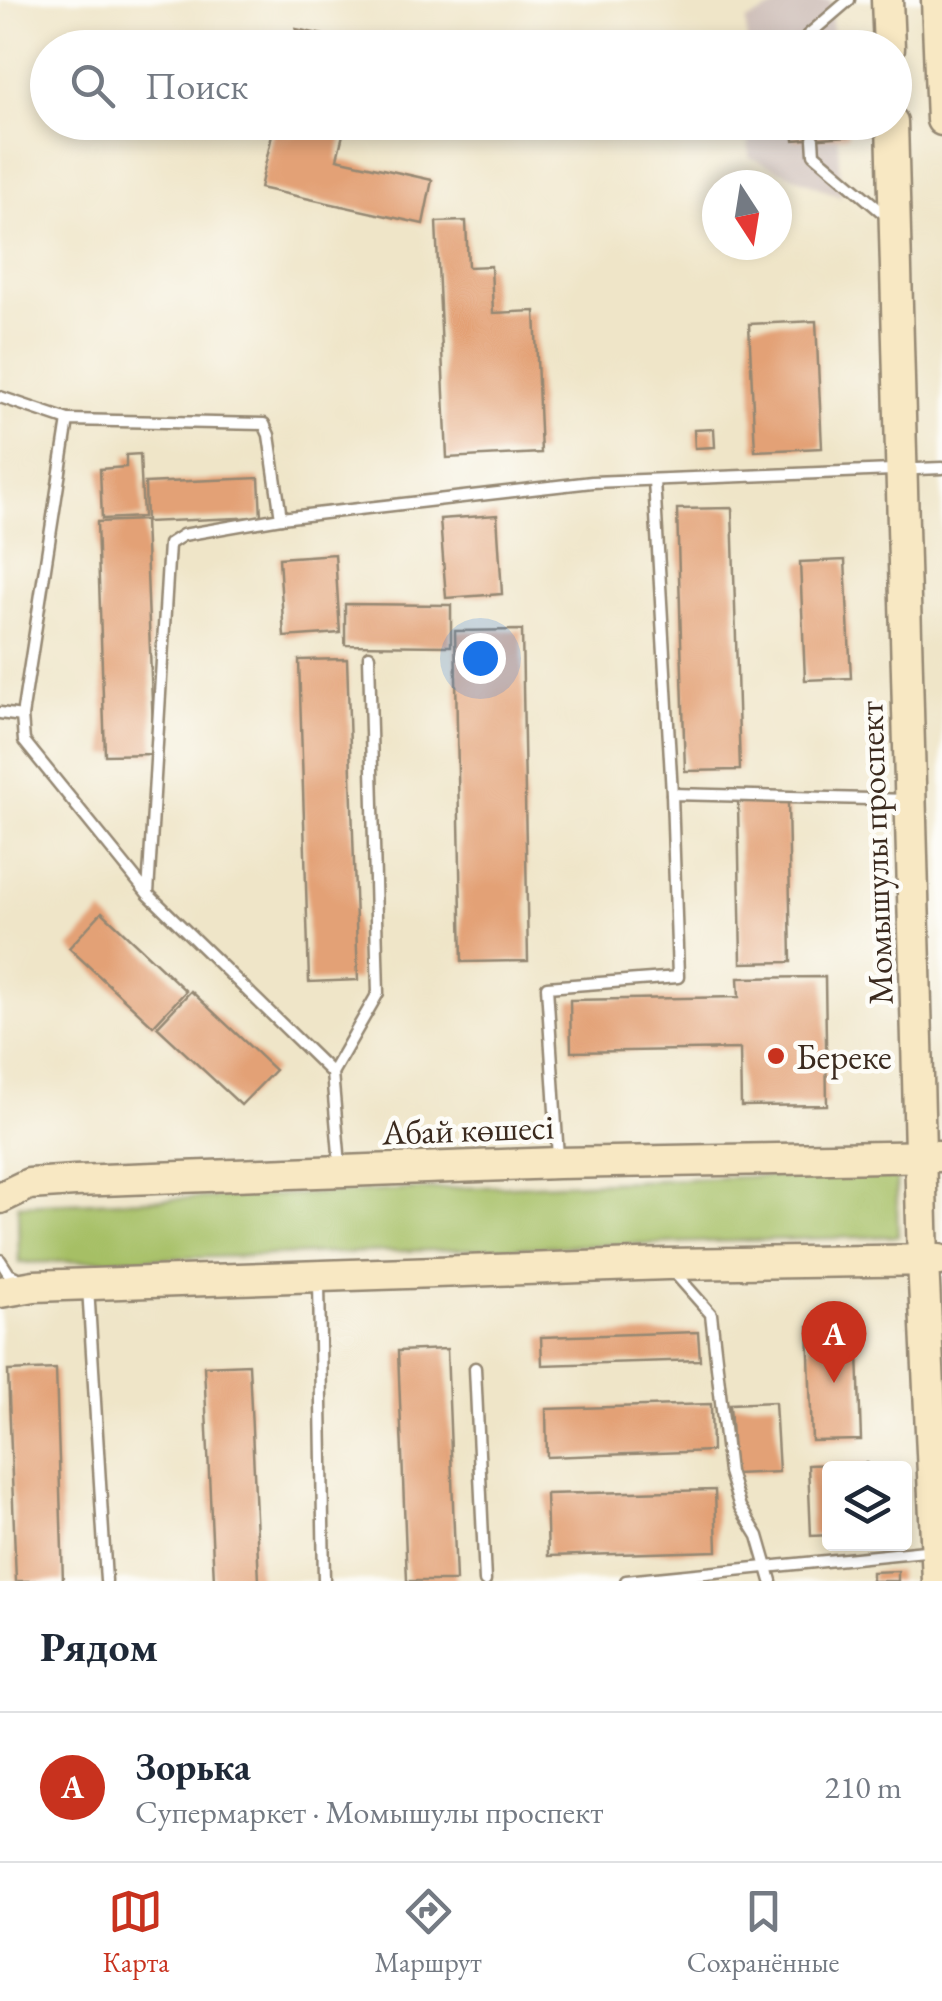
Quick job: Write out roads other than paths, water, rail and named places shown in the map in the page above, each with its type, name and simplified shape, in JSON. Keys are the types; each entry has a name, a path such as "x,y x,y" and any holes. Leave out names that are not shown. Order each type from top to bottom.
{"street":[{"path":"887,0 888,30"},
{"path":"937,0 942,120"},
{"name":"Момышулы проспект","path":"893,140 910,800 932,1156 938,1581"},
{"name":"Абай көшесі","path":"0,1198 29,1184 558,1163 932,1156"},
{"path":"0,1292 34,1286 667,1264 932,1261"}],"lane":[{"path":"814,30 849,0"},
{"path":"813,140 814,154 896,224"},
{"path":"0,396 68,420 264,424 282,518"},
{"path":"68,420 22,716 24,741 148,894 332,1073"},
{"path":"148,894 168,544 183,535 282,518 592,482 942,468"},
{"path":"558,1163 547,987 678,978 654,480"},
{"path":"341,1171 332,1073 378,993 368,656"},
{"path":"0,713 22,716"},
{"path":"672,794 910,800"},
{"path":"0,1260 9,1274 34,1286"},
{"path":"667,1264 711,1314 729,1472 740,1507 758,1536 771,1581"},
{"path":"319,1276 324,1581"},
{"path":"88,1286 106,1581"},
{"path":"475,1368 485,1581"},
{"path":"626,1581 936,1550"}],"place":[{"name":"Береке","path":"776,1056"},
{"name":"Зорька","path":"834,1383"}]}
